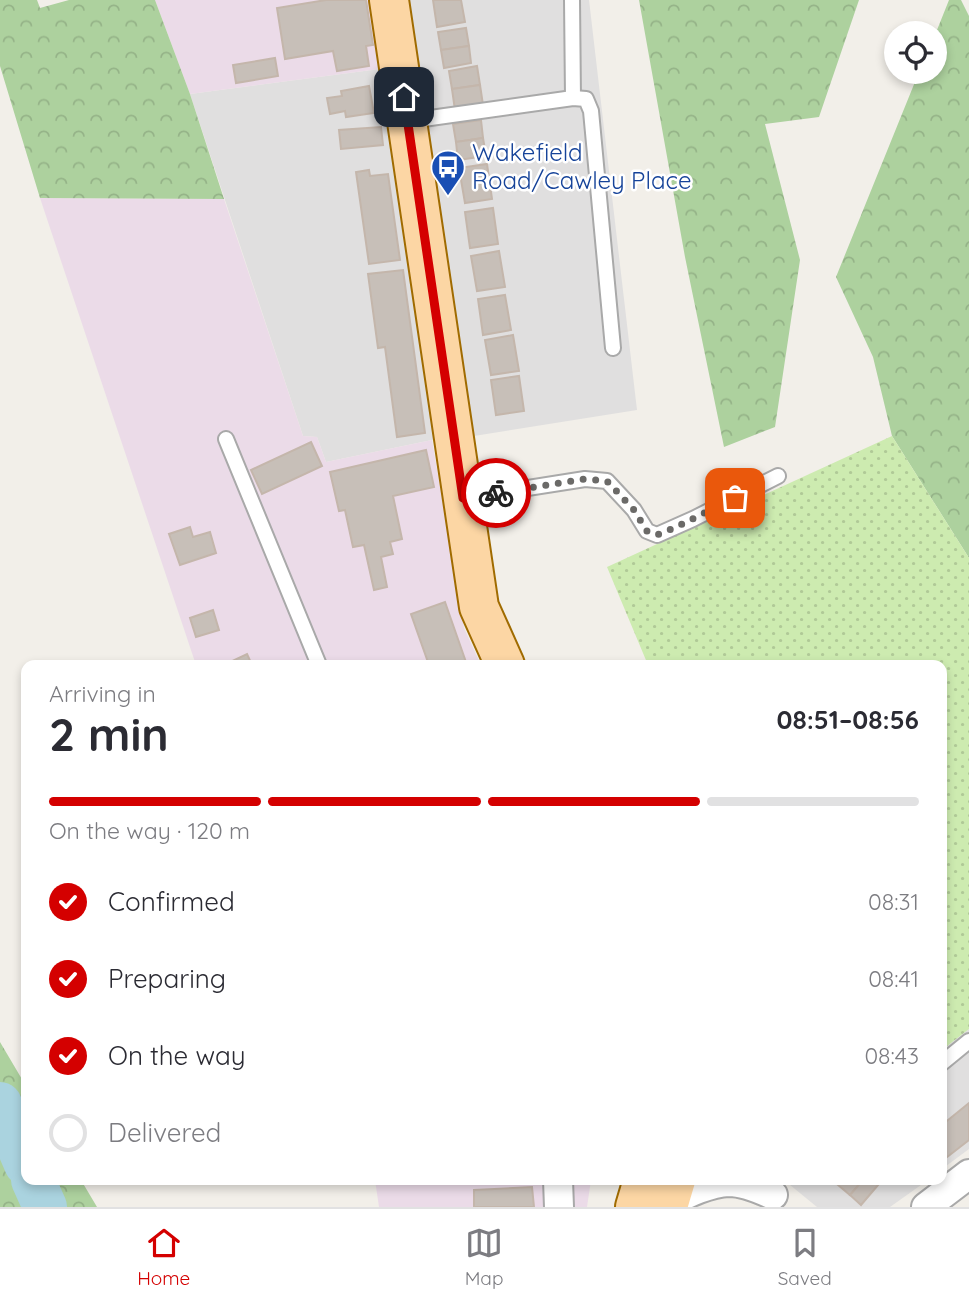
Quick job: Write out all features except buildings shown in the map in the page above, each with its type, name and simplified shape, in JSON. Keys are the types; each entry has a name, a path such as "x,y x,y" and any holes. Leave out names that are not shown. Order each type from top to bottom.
{"main road":[{"path":"389,0 480,607 503,660"}],"street":[{"path":"926,1207 954,1180"},
{"path":"558,1185 559,1207"},
{"path":"659,1195 715,1185"},
{"path":"747,1185 772,1194"}],"lane":[{"path":"572,0 573,98"},
{"path":"407,121 573,98 586,99 591,111 613,348"},
{"path":"226,439 317,660"},
{"path":"463,498 585,479 607,481 634,510 647,531 657,535 778,476"},
{"path":"947,1059 969,1041"}],"shaded area":[{"path":"155,0 375,0 387,68 190,94"},
{"path":"375,0 589,0 637,410 474,436 432,440 326,462 317,437 303,436 190,94 387,68"},
{"path":"40,198 224,199 303,436 317,437 326,462 432,440 464,628 479,660 194,660"},
{"path":"969,1029 969,1149 947,1165 947,1046"},
{"path":"376,1185 590,1185 587,1207 379,1207"},
{"path":"790,1185 921,1185 890,1207 817,1207"}],"green space":[{"path":"0,0 37,0 40,8 69,0 155,0 190,94 224,199 40,198 0,66"},
{"path":"639,0 859,0 819,117 765,124 800,260 775,427 724,447 685,257"},
{"path":"949,0 961,0 969,16 969,558 892,436 873,357 836,277 914,84 947,84 947,21 941,21"},
{"path":"892,436 969,558 969,1029 947,1046 947,660 646,660 607,567"},
{"path":"0,1042 21,1078 21,1185 84,1185 97,1207 0,1207"}],"waterway":[{"path":"0,1104 21,1152"},
{"path":"35,1185 45,1207"}],"way so far":[{"path":"496,493 585,479 607,481 634,510 647,531 657,535 735,498"}],"place":[{"name":"Wakefield Road/Cawley Place","path":"448,197"}],"route":[{"path":"404,97 463,498 496,493"}]}
